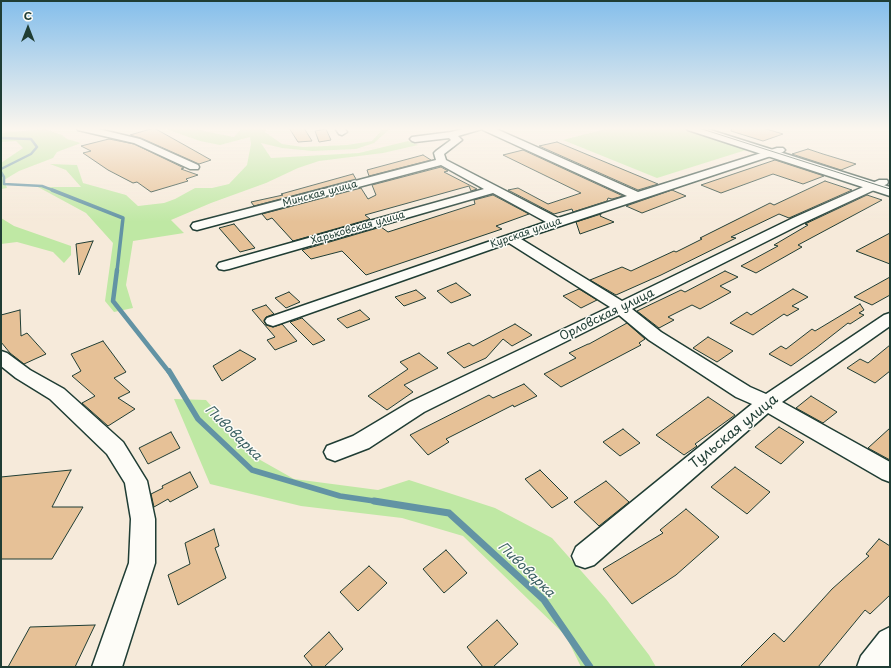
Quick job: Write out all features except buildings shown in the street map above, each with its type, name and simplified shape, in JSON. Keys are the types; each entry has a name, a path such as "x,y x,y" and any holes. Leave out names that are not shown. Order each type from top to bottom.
{"main road":[{"path":"800,159 884,186"}],"street":[{"path":"177,159 194,167"},
{"path":"555,159 637,196"},
{"name":"Курская улица","path":"273,321 555,222 749,159"},
{"path":"442,162 492,190 555,222"},
{"name":"Минская улица","path":"197,226 442,162"},
{"name":"Орловская улица","path":"335,452 361,442 417,406 797,221 884,186"},
{"name":"Харьковская улица","path":"224,266 492,190"},
{"path":"510,238 610,299 655,336 743,392 767,403 890,474"},
{"name":"Тульская улица","path":"585,556 767,403 890,318"},
{"path":"1,357 23,374 57,394 115,448 136,481 143,519 142,563 107,667"},
{"path":"872,667 890,642"}],"green space":[{"path":"7,159 50,159 19,171 4,180 7,188 1,189 1,163"},
{"path":"248,159 334,159 319,161 298,168 266,183 211,203 171,220 184,233 133,241 126,285 133,308 114,312 105,301 113,243 86,213 38,187 81,187 66,170 50,164 77,165 83,183 126,195 138,206 164,203 195,188 212,188 229,184 247,165"},
{"path":"610,159 717,159 657,178"},
{"path":"1,218 14,226 71,246 71,255 64,263 53,252 17,242 1,244"},
{"path":"174,399 206,400 255,457 294,479 378,490 409,480 495,508 552,538 606,599 649,655 656,667 581,667 566,636 463,536 402,518 301,506 210,484"}],"waterway":[{"name":"Пивоварка","path":"1,169 21,159"},
{"name":"Пивоварка","path":"1,172 4,177 4,184 42,186 55,191"},
{"name":"Пивоварка","path":"52,190 123,218 117,271"},
{"name":"Пивоварка","path":"117,270 113,301 169,372"},
{"name":"Пивоварка","path":"169,371 198,419 252,470 340,496 381,502"},
{"name":"Пивоварка","path":"374,501 449,513 544,600 590,667"}],"tram line":[{"path":"797,159 890,189"}]}
